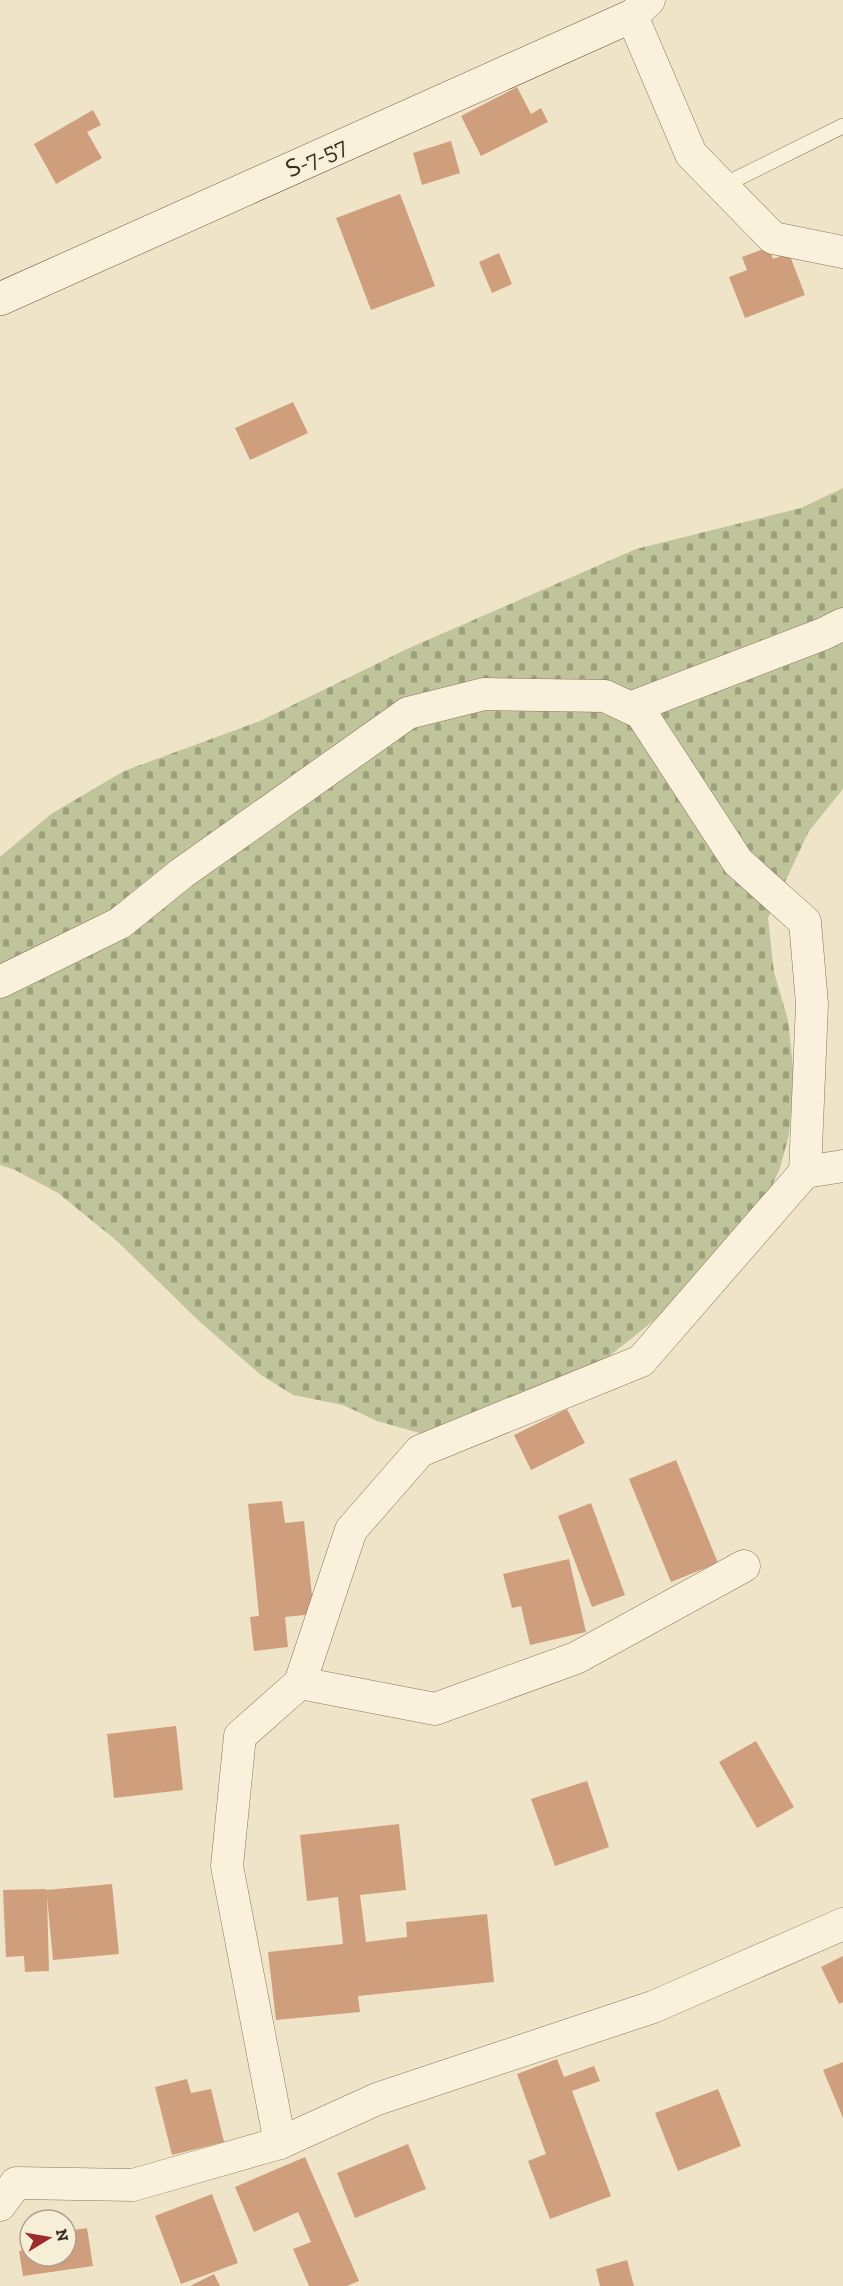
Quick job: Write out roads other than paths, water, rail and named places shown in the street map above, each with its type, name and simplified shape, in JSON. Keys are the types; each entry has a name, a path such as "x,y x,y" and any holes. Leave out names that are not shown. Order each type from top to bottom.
{"street":[{"path":"640,8 691,154 773,238 843,252"},
{"name":"Տ-7-57","path":"0,298 640,8"},
{"path":"630,708 843,624"},
{"path":"0,982 120,923 183,873 408,713 484,694 605,696 641,713 738,862 805,922 812,1004 805,1172 641,1361 420,1451 351,1530 300,1683 240,1736 227,1866 280,2143"},
{"path":"805,1172 843,1166"},
{"path":"300,1683 435,1710 576,1658 744,1566"},
{"path":"5,2186 133,2185 280,2143 377,2099 653,2007 843,1924"}],"lane":[{"path":"722,186 843,126"}]}
